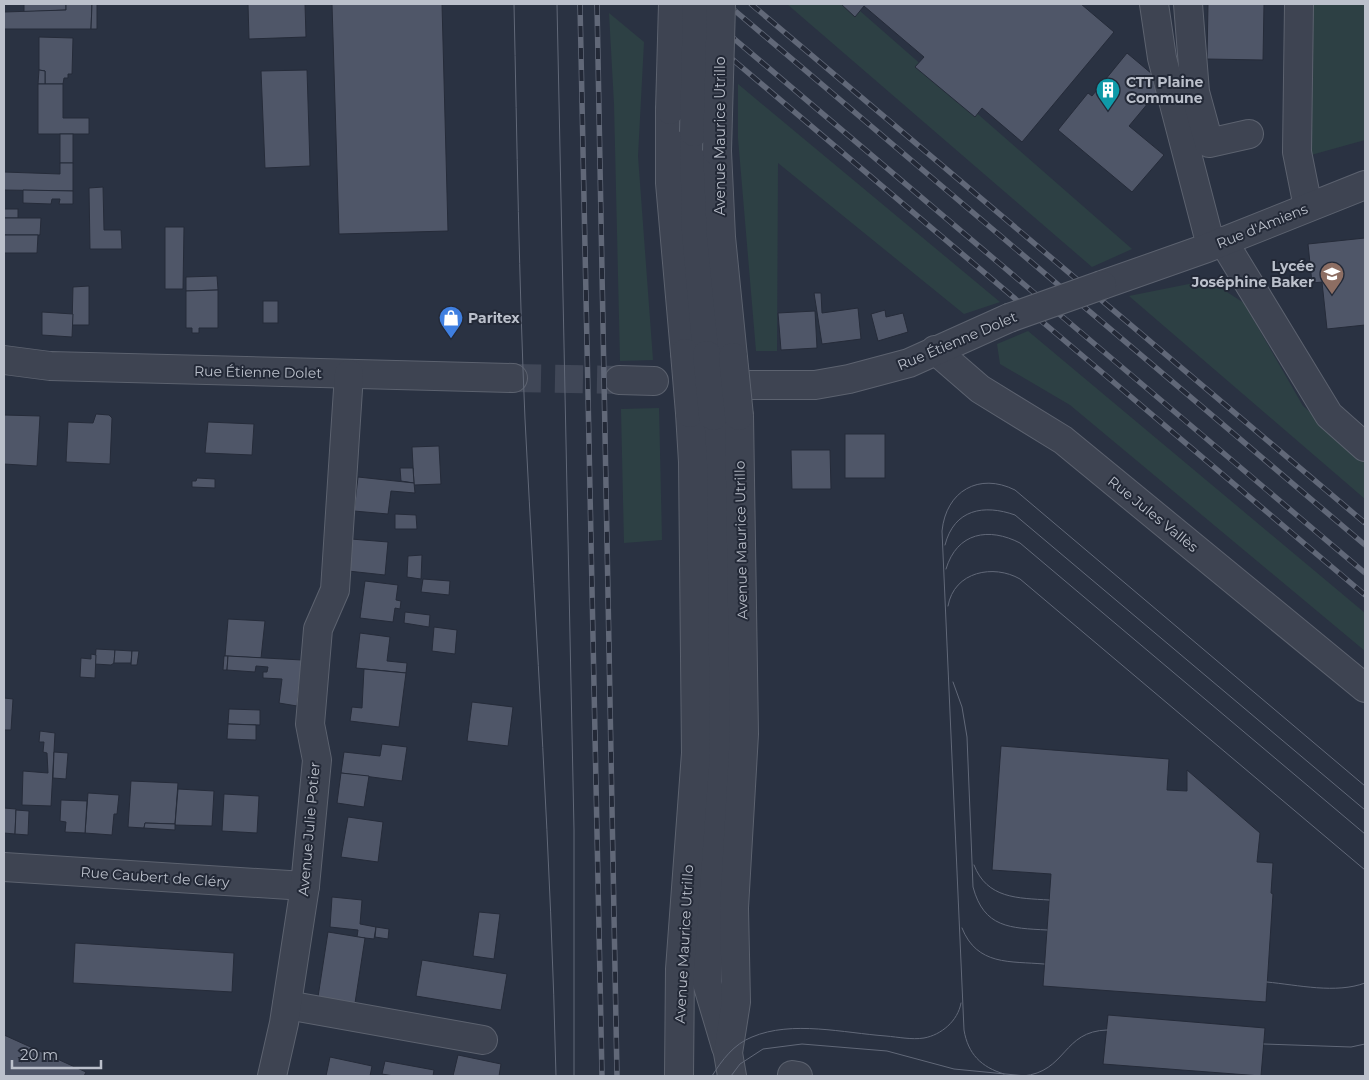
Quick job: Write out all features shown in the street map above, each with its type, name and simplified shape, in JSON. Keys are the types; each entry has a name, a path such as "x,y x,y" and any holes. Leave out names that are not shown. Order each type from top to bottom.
{"street":[{"path":"673,4 670,184 708,355"},
{"path":"679,1064 707,983 720,694 718,472 696,232 694,132 697,4"},
{"name":"Avenue Maurice Utrillo","path":"708,355 720,237 718,151 721,4"},
{"path":"1154,4 1162,58 1198,147"},
{"path":"1188,4 1198,147 1217,243 1329,416 1365,447"},
{"path":"1298,4 1297,152 1308,207"},
{"path":"1198,147 1250,134"},
{"name":"Rue d'Amiens","path":"1102,285 1217,243 1365,185"},
{"name":"Rue Étienne Dolet","path":"749,385 815,385 849,380 909,363 1010,318 1102,285"},
{"name":"Rue Jules Vallès","path":"935,350 980,389 1063,440 1365,688"},
{"name":"Rue Étienne Dolet","path":"4,360 50,366 513,378"},
{"name":"Avenue Julie Potier","path":"272,1076 287,1005 305,886 317,760 310,724 318,629 335,590 348,374"},
{"path":"619,380 654,381"},
{"name":"Avenue Maurice Utrillo","path":"679,1064 680,969 696,753 694,491 714,415"},
{"name":"Avenue Maurice Utrillo","path":"714,415 744,734 734,908 736,1002 730,1065"},
{"name":"Rue Caubert de Cléry","path":"4,867 305,886"},
{"path":"707,983 730,1065"},
{"path":"287,1005 483,1040"}],"green space":[{"path":"787,4 852,4 1132,249 1092,267"},
{"path":"1312,4 1365,4 1365,140 1311,155"},
{"path":"609,13 644,42 638,156 653,360 620,361 614,104"},
{"path":"738,84 1000,302 964,314 778,163 777,351 756,351 738,138"},
{"path":"1204,281 1219,287 1244,303 1303,406 1365,459 1365,499 1129,296"},
{"path":"1028,331 1365,613 1365,651 1070,405 1000,364 997,344"},
{"path":"659,408 662,540 624,543 621,409"}],"building":[{"path":"24,4 66,4 66,10 24,12"},
{"path":"66,4 92,4 91,29 4,29 4,12 66,10"},
{"path":"92,4 97,4 97,29 91,29"},
{"path":"248,4 305,4 306,37 249,39"},
{"path":"332,4 442,4 448,231 339,234"},
{"path":"841,4 1081,4 1114,32 1022,142 982,108 975,117 915,67 924,57 864,6 855,17"},
{"path":"1208,4 1264,4 1263,60 1207,59"},
{"path":"39,37 73,38 72,74 68,74 68,78 64,78 63,84 45,84 45,71 39,70"},
{"name":"CTT Plaine Commune","path":"1127,53 1164,84 1129,126 1164,155 1132,192 1058,130 1088,93 1092,96"},
{"path":"39,70 45,71 45,84 38,84"},
{"path":"307,70 310,166 265,168 261,71"},
{"path":"38,84 63,84 63,118 89,118 89,134 38,134"},
{"path":"60,134 73,134 73,163 60,163"},
{"path":"60,163 73,163 73,191 4,190 4,172 60,174"},
{"path":"103,187 104,230 121,230 122,249 90,249 89,188"},
{"path":"23,190 73,191 73,204 59,204 60,199 52,199 51,204 23,203"},
{"path":"4,209 18,209 18,218 4,218"},
{"path":"4,218 41,218 40,235 4,235"},
{"path":"165,227 184,227 183,289 165,289"},
{"path":"4,235 38,235 37,253 4,253"},
{"path":"1365,238 1365,325 1327,329 1322,282 1312,283 1308,244"},
{"path":"217,276 218,290 186,291 186,277"},
{"path":"89,286 89,325 72,325 73,287"},
{"path":"218,290 218,328 199,328 199,333 192,333 192,328 186,328 186,291"},
{"path":"814,293 821,293 822,313 858,308 861,339 822,344"},
{"path":"263,301 278,301 278,323 263,323"},
{"path":"885,310 886,317 903,313 908,332 878,341 871,314"},
{"path":"815,311 817,348 781,350 778,313"},
{"path":"42,312 73,314 72,337 42,335"},
{"path":"96,414 109,415 112,418 110,464 66,462 68,422 93,423"},
{"path":"4,415 40,416 37,466 4,464"},
{"path":"208,422 254,424 252,455 205,453"},
{"path":"845,434 885,434 885,478 845,478"},
{"path":"439,446 441,484 414,485 412,447"},
{"path":"791,450 830,450 831,489 792,489"},
{"path":"400,468 413,468 414,483 401,481"},
{"path":"358,477 414,483 415,493 391,491 388,514 354,511"},
{"path":"197,478 215,479 215,488 192,487 192,481 196,481"},
{"path":"395,514 416,515 417,529 395,529"},
{"path":"351,539 388,542 385,575 348,571"},
{"path":"422,555 421,579 407,577 408,556"},
{"path":"423,579 450,581 449,595 421,592"},
{"path":"365,581 398,585 396,600 401,601 400,609 395,608 393,622 360,618"},
{"path":"405,612 430,615 429,627 404,623"},
{"path":"228,619 265,621 261,658 225,656"},
{"path":"434,627 457,630 455,654 432,651"},
{"path":"360,633 390,637 387,661 407,663 406,673 356,668"},
{"path":"96,649 115,650 114,663 111,665 95,664"},
{"path":"115,650 132,651 131,663 114,663"},
{"path":"132,651 139,651 137,665 131,665"},
{"path":"91,654 96,655 95,678 80,677 81,658 91,659"},
{"path":"224,656 228,656 227,670 223,670"},
{"path":"228,656 302,660 297,706 279,703 282,679 263,678 263,672 267,672 268,667 256,666 255,672 227,670"},
{"path":"364,669 406,673 399,727 350,721 352,707 362,708"},
{"path":"4,698 13,699 11,730 4,730"},
{"path":"472,702 513,707 508,746 467,741"},
{"path":"229,709 260,710 260,725 228,724"},
{"path":"228,724 256,725 256,740 227,739"},
{"path":"40,731 55,733 51,806 22,805 23,771 48,773 47,753 43,752 44,742 39,742"},
{"path":"382,744 407,747 402,781 341,773 344,752 380,756"},
{"path":"1001,746 1169,759 1167,790 1187,791 1187,770 1260,833 1257,862 1273,863 1271,893 1273,894 1266,1002 1043,986 1051,874 992,870"},
{"path":"54,752 68,753 66,779 53,778"},
{"path":"341,773 369,776 364,807 337,803"},
{"path":"131,781 178,783 175,824 145,823 144,828 128,827"},
{"path":"178,789 214,791 212,826 175,825"},
{"path":"88,793 119,795 117,814 114,814 112,835 85,833"},
{"path":"224,794 259,796 257,833 222,831"},
{"path":"61,800 87,801 85,833 65,832 66,822 60,821"},
{"path":"4,808 16,809 15,834 4,833"},
{"path":"16,810 29,811 28,835 15,834"},
{"path":"348,817 383,822 378,862 341,857"},
{"path":"145,823 175,824 175,830 144,828"},
{"path":"332,897 362,900 360,924 376,927 374,939 357,937 358,930 330,927"},
{"path":"479,912 500,914 494,959 473,956"},
{"path":"376,927 389,929 388,939 375,937"},
{"path":"328,932 365,938 355,1003 318,997"},
{"path":"75,943 234,953 232,992 73,983"},
{"path":"422,960 507,974 501,1010 416,996"},
{"path":"1108,1015 1265,1028 1261,1076 1103,1064"},
{"path":"4,1035 86,1072 84,1076 4,1076"},
{"path":"458,1055 501,1064 499,1076 453,1076"},
{"path":"330,1057 372,1066 370,1076 326,1076"},
{"path":"385,1061 434,1070 433,1076 394,1076 382,1074"}],"tunnel":[{"path":"513,378 619,380"}],"tram line":[{"path":"514,4 518,212 525,419 547,830 556,1076"},
{"path":"557,4 574,830 574,1076"},
{"path":"1004,1074 989,1068 972,1053 964,1030 942,531 950,505 957,496 966,489 989,483 1015,490 1365,786"},
{"path":"945,545 949,533 955,524 972,512 992,510 1015,515 1365,810"},
{"path":"946,569 958,547 966,540 976,536 986,534 997,535 1020,543 1365,834"},
{"path":"948,606 952,594 958,585 976,574 999,572 1010,574 1020,579 1365,870"},
{"path":"953,682 962,707 967,737 973,887 978,901 984,911 1000,923 1021,928 1047,930"},
{"path":"974,865 987,885 995,890 1015,897 1049,900"},
{"path":"962,928 968,940 976,949 986,955 1007,961 1044,964"},
{"path":"1267,982 1329,988 1342,988 1365,983"},
{"path":"712,1076 724,1058 734,1048 752,1037 768,1032 801,1028 915,1039 924,1038 937,1034 948,1026 956,1016 961,1003"},
{"path":"1023,1076 1037,1073 1048,1067 1081,1037 1092,1032 1107,1030"},
{"path":"731,1076 740,1064 763,1049 802,1044 887,1051 954,1069 1026,1076"},
{"path":"1264,1044 1351,1047 1365,1044"}],"railway":[{"path":"580,4 602,1076"},
{"path":"597,4 617,1076"},
{"path":"667,4 1365,595"},
{"path":"693,4 1365,573"},
{"path":"727,4 1365,545"},
{"path":"751,4 1365,523"}],"place":[{"name":"CTT Plaine Commune","path":"1108,111"},
{"name":"Lycée Joséphine Baker","path":"1332,295"},
{"name":"Paritex","path":"451,339"}]}
